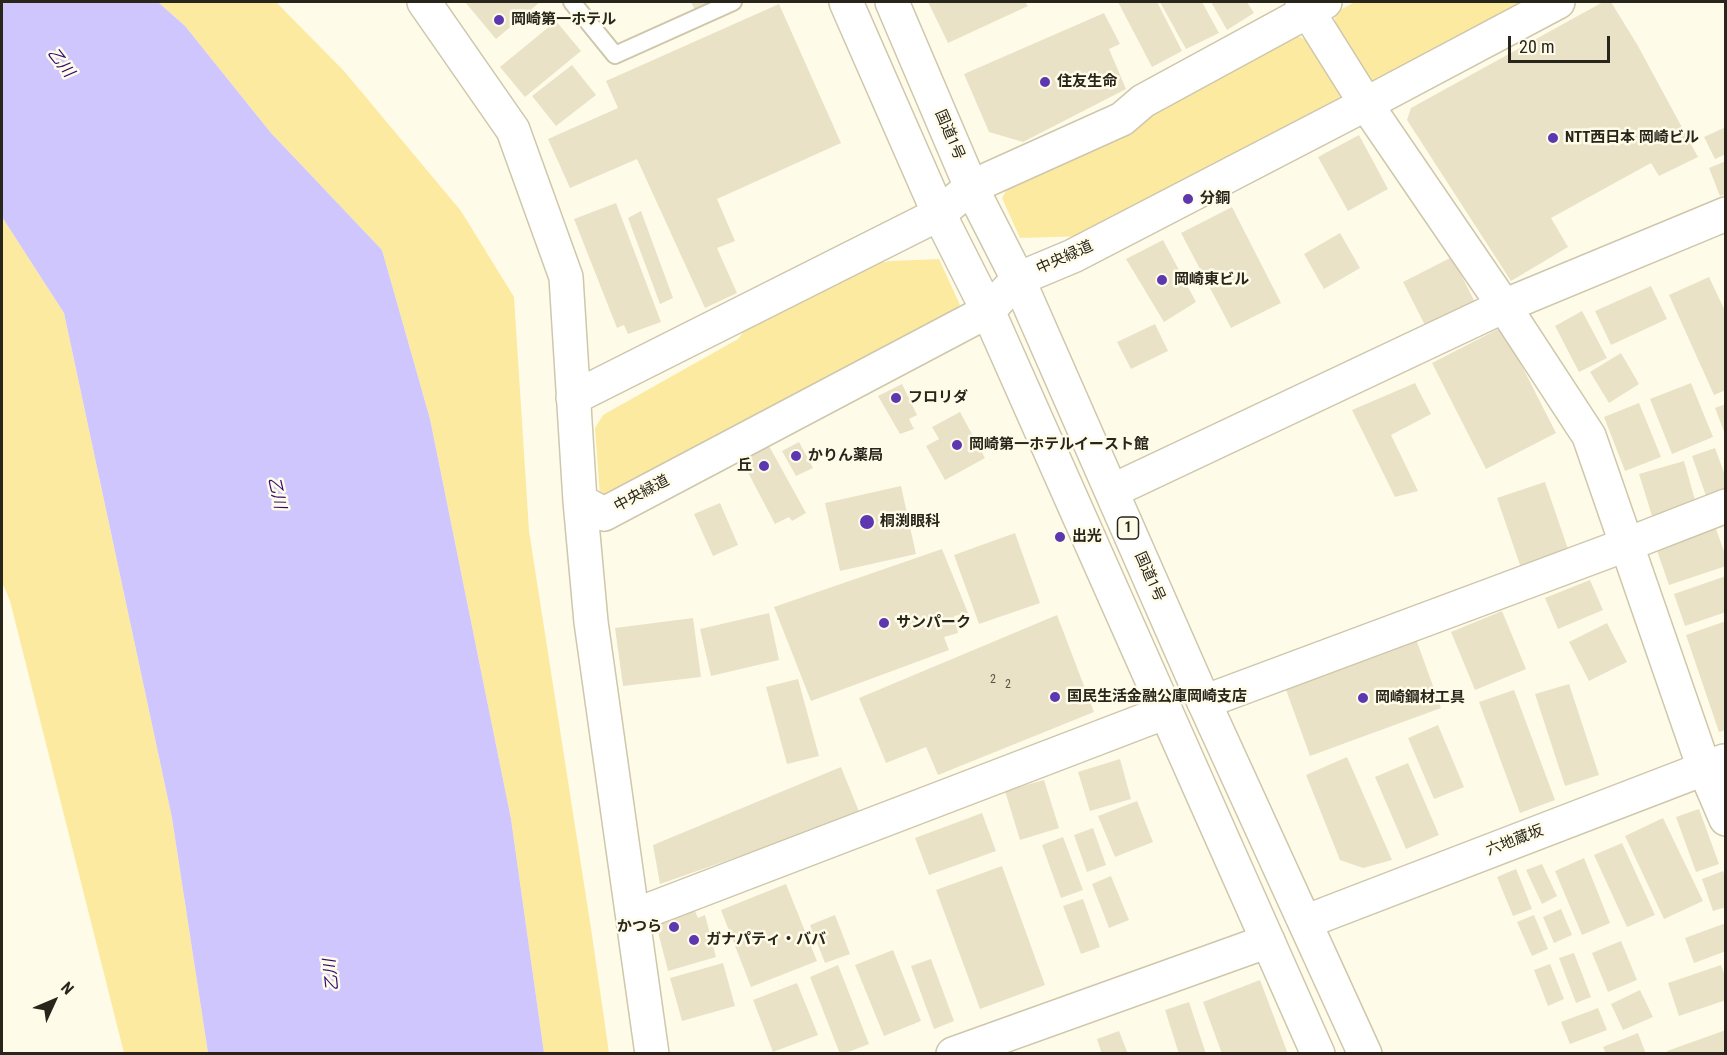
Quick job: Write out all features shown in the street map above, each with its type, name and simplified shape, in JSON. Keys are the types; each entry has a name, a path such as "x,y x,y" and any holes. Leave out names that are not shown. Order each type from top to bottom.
{"main road":[{"path":"424,2 513,130 566,277 580,501 591,622 652,1053"},
{"path":"846,2 939,214 988,311 1318,1053"},
{"name":"国道1号","path":"892,2 971,187 1018,279 1204,702 1365,1053"},
{"name":"中央緑道","path":"580,501 604,514 988,311 1018,279 1073,256 1558,2"},
{"path":"573,398 939,214 971,187 1122,119 1143,101 1312,5 1366,104 1589,435 1628,544 1715,764 1725,819"},
{"path":"1112,491 1504,306 1725,214"},
{"path":"1204,702 1725,506"},
{"path":"633,916 1166,712"},
{"name":"六地蔵坂","path":"1305,922 1715,764"},
{"path":"953,1053 1268,941"}],"lane":[{"path":"572,2 615,55 733,2"}],"shaded area":[{"path":"158,2 276,2 344,71 461,211 514,297 529,531 609,1053 544,1053 511,819 430,419 382,250 271,133 185,26"},
{"path":"1355,2 1531,2 1448,40 1445,48 1375,83 1364,72 1336,30 1334,13"},
{"path":"1295,34 1307,41 1338,90 1341,99 1089,236 1020,238 1002,198 1008,187"},
{"path":"2,217 64,313 172,818 208,1053 124,1053 10,601 2,582"},
{"path":"939,259 960,305 944,320 688,456 683,453 600,497 595,428 603,415 738,339 747,327 855,268 890,261"}],"water":[{"name":"乙川","path":"2,2 158,2 185,26 271,133 382,250 430,419 511,819 544,1053 208,1053 172,818 64,313 2,217"}],"building":[{"name":"岡崎第一ホテル","path":"465,2 540,2 496,39"},
{"path":"691,2 731,2 698,16"},
{"path":"928,2 1025,2 1028,6 948,43"},
{"path":"1118,2 1157,2 1182,51 1152,67"},
{"path":"1160,2 1202,2 1219,33 1186,49"},
{"path":"1211,2 1247,2 1254,13 1227,30"},
{"name":"NTT西日本 岡崎ビル","path":"1603,2 1611,2 1638,46 1698,157 1659,176 1651,163 1551,218 1568,247 1511,281 1407,120 1411,108"},
{"path":"779,4 841,143 717,199 735,241 717,248 737,293 705,308 637,159 570,188 548,139 618,108 606,81"},
{"name":"住友生命","path":"1104,13 1120,44 1109,49 1126,89 1023,142 989,132 964,74"},
{"path":"556,21 581,51 525,97 500,67"},
{"path":"572,65 596,95 556,126 532,96"},
{"path":"1726,127 1726,154 1715,159 1704,137"},
{"path":"1359,135 1388,189 1348,211 1318,157"},
{"path":"1726,161 1726,194 1720,196 1709,168"},
{"path":"616,203 661,322 628,334 624,325 617,328 574,219"},
{"path":"1232,207 1281,303 1231,328 1181,233"},
{"path":"641,211 673,298 660,304 628,218"},
{"path":"1340,233 1360,268 1324,289 1304,254"},
{"name":"岡崎東ビル","path":"1163,240 1196,302 1164,322 1126,259"},
{"path":"1452,257 1479,310 1430,335 1403,282"},
{"path":"1709,277 1726,313 1726,390 1714,395 1669,295"},
{"path":"1651,286 1667,319 1611,345 1595,311"},
{"path":"1582,311 1607,358 1579,372 1555,326"},
{"path":"1155,324 1168,351 1131,369 1117,342"},
{"path":"1502,327 1556,433 1486,469 1432,363"},
{"path":"1621,353 1639,384 1609,403 1590,372"},
{"path":"1415,383 1431,414 1391,435 1418,491 1395,497 1352,410"},
{"path":"1691,383 1713,437 1672,454 1650,399"},
{"path":"902,384 917,415 909,419 914,429 900,434 878,396"},
{"path":"1639,403 1661,457 1625,471 1604,417"},
{"path":"1726,404 1726,434 1725,434 1715,408"},
{"path":"960,412 985,458 945,480 926,446 939,439 932,427"},
{"path":"799,442 813,468 796,476 782,451"},
{"path":"769,446 806,513 792,521 789,517 775,524 742,461"},
{"path":"1715,448 1726,478 1726,490 1706,496 1692,456"},
{"path":"1684,461 1697,507 1653,519 1639,474"},
{"path":"1545,482 1569,552 1521,568 1497,498"},
{"path":"901,486 916,554 840,571 825,503"},
{"path":"720,503 738,545 713,556 694,514"},
{"path":"1715,526 1726,557 1726,566 1669,585 1655,545"},
{"path":"1015,533 1040,603 979,624 954,555"},
{"path":"942,549 968,613 954,616 958,633 944,637 949,650 811,701 774,607"},
{"path":"1726,576 1726,612 1685,626 1674,594"},
{"path":"1590,580 1603,610 1558,629 1545,598"},
{"path":"1502,611 1526,669 1475,690 1451,632"},
{"path":"769,613 779,660 711,676 700,629"},
{"path":"1057,615 1094,712 938,775 926,747 886,763 859,698"},
{"path":"693,618 701,677 623,686 615,628"},
{"path":"1726,621 1726,730 1719,732 1686,635"},
{"path":"1607,623 1627,662 1589,681 1569,642"},
{"name":"岡崎鋼材工具","path":"1416,639 1441,708 1310,756 1285,687"},
{"path":"798,679 819,756 787,764 766,687"},
{"path":"1569,684 1599,775 1565,786 1535,694"},
{"path":"1514,690 1555,800 1520,813 1479,702"},
{"path":"1438,725 1464,787 1434,799 1408,738"},
{"path":"1347,757 1392,860 1363,868 1340,860 1306,775"},
{"path":"1120,759 1131,799 1090,811 1078,772"},
{"path":"1408,763 1439,835 1406,849 1375,777"},
{"path":"841,767 860,814 660,884 653,845"},
{"path":"1044,780 1059,828 1020,840 1005,791"},
{"path":"1137,801 1153,842 1115,857 1098,816"},
{"path":"1699,809 1719,864 1696,872 1676,817"},
{"path":"982,813 996,851 929,875 915,838"},
{"path":"1663,818 1703,901 1664,919 1625,836"},
{"path":"1093,828 1106,865 1087,872 1074,835"},
{"path":"1063,837 1083,890 1061,898 1042,845"},
{"path":"1622,843 1655,915 1627,927 1594,855"},
{"path":"1584,858 1610,923 1582,935 1555,871"},
{"path":"1542,864 1557,896 1542,904 1526,870"},
{"path":"1002,866 1045,985 980,1009 936,890"},
{"path":"1516,869 1532,909 1513,916 1497,877"},
{"path":"1723,871 1726,879 1726,907 1713,911 1702,879"},
{"path":"1111,876 1129,920 1109,928 1092,884"},
{"path":"786,884 817,961 751,987 721,910"},
{"path":"1083,899 1100,947 1081,954 1063,906"},
{"path":"1561,909 1572,935 1554,943 1543,917"},
{"path":"695,911 698,918 705,915 716,957 668,971 656,924"},
{"path":"835,915 850,954 825,963 810,925"},
{"path":"1534,915 1548,949 1532,956 1517,922"},
{"path":"1726,923 1726,951 1694,963 1685,938"},
{"path":"1621,941 1637,980 1608,992 1592,953"},
{"path":"893,950 921,1021 884,1036 855,965"},
{"path":"1574,953 1591,997 1576,1003 1559,958"},
{"path":"931,959 954,1021 934,1029 911,966"},
{"path":"723,963 735,1006 682,1021 670,978"},
{"path":"1550,964 1564,999 1548,1006 1534,970"},
{"path":"838,965 869,1044 843,1054 840,1054 810,977"},
{"path":"1721,965 1726,979 1726,1000 1679,1016 1668,983"},
{"path":"1260,980 1288,1054 1222,1054 1203,1002"},
{"path":"797,983 818,1035 773,1052 753,1000"},
{"path":"1640,990 1653,1017 1623,1030 1611,1004"},
{"path":"1189,1002 1206,1054 1179,1054 1165,1010"},
{"path":"1598,1008 1607,1030 1570,1044 1561,1022"},
{"path":"1726,1030 1726,1054 1668,1054 1667,1051"},
{"path":"1119,1031 1128,1054 1102,1054 1097,1039"},
{"path":"1638,1033 1646,1054 1606,1054 1603,1047"}],"place":[{"name":"岡崎第一ホテル","path":"499,20"},
{"name":"住友生命","path":"1045,82"},
{"name":"NTT西日本 岡崎ビル","path":"1553,138"},
{"name":"分銅","path":"1188,199"},
{"name":"岡崎東ビル","path":"1162,280"},
{"name":"フロリダ","path":"896,398"},
{"name":"岡崎第一ホテルイースト館","path":"957,445"},
{"name":"かりん薬局","path":"796,456"},
{"name":"丘","path":"764,466"},
{"name":"桐渕眼科","path":"867,522"},
{"name":"出光","path":"1060,537"},
{"name":"サンパーク","path":"884,623"},
{"name":"国民生活金融公庫岡崎支店","path":"1055,697"},
{"name":"岡崎鋼材工具","path":"1363,698"},
{"name":"かつら","path":"674,927"},
{"name":"ガナパティ・ババ","path":"694,940"}]}
